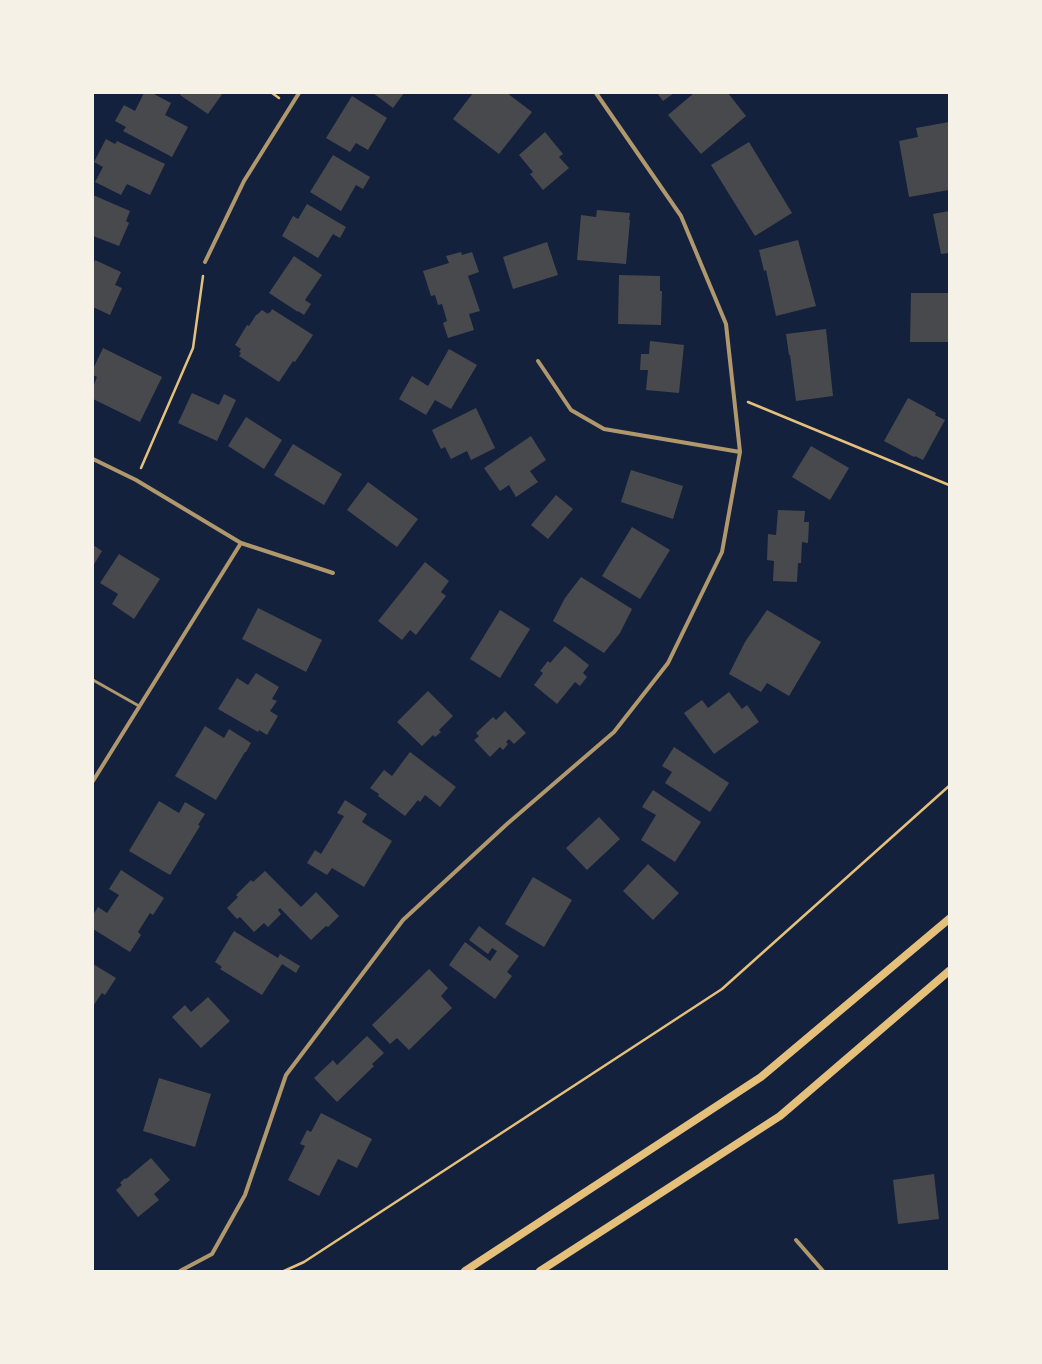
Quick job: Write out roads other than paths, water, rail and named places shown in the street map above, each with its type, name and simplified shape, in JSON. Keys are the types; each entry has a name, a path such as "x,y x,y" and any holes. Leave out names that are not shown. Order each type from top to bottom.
{"main road":[{"path":"465,1271 761,1077 949,919"},
{"path":"540,1271 780,1116 949,971"}],"street":[{"path":"205,262 244,181 299,93"},
{"path":"180,1271 212,1254 246,1195 286,1075 403,920 507,824 614,732 668,663 722,552 740,452 726,324 681,216 596,93"},
{"path":"538,361 571,410 604,430 740,452"},
{"path":"93,459 136,480 240,543 333,573"},
{"path":"93,781 240,543"},
{"path":"796,1240 823,1271"}],"lane":[{"path":"93,680 139,706"}]}
